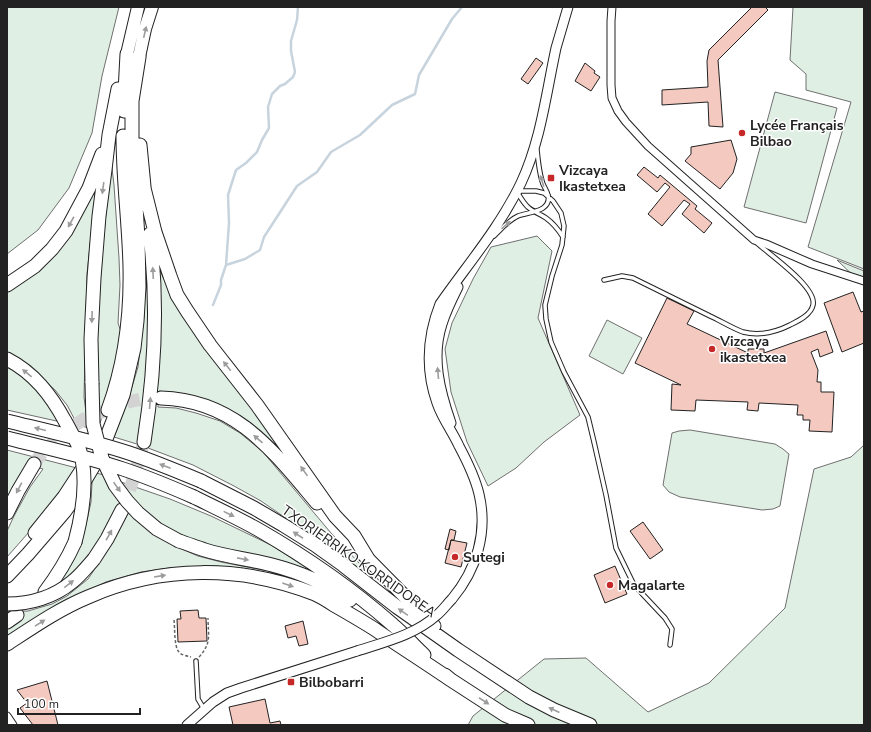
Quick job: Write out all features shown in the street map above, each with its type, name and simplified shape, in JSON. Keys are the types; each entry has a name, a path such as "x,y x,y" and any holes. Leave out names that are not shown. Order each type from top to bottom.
{"highway":[{"path":"133,56 118,87 109,135 99,216 91,339 93,424 102,458 115,485 138,513 157,529 179,541 206,550 271,565 298,573 317,581 343,595 372,615 422,654"},
{"path":"133,56 144,188 152,252 154,290 153,371 144,442"},
{"path":"7,564 64,496 92,453 112,399 123,357 127,328 130,266 123,164 123,114 133,56"},
{"path":"7,576 28,554 75,497 99,456 123,394 134,348 139,287 138,238 132,142 133,56"},
{"path":"7,285 35,266 52,249 66,231 89,188 109,135"},
{"path":"144,188 155,232 177,295 210,345 258,405 335,516 354,536 368,559"},
{"path":"7,359 27,373 45,389 58,408 77,444 82,461 83,505 75,542 63,567 45,592"},
{"path":"161,398 200,404 233,418 247,429 271,450 345,536 458,650"},
{"name":"TXORIERRIKO KORRIDOREA","path":"7,421 78,438 128,453 201,481 220,490 254,508 314,545 343,565 397,607 529,697 554,710 590,725"},
{"name":"TXORIERRIKO KORRIDOREA","path":"7,438 74,454 157,481 194,497 259,530 296,552 362,599 393,625 451,680 505,715 528,725"},
{"path":"7,513 34,464"},
{"path":"7,604 23,604 54,594 73,582 94,559 107,539 122,510"},
{"path":"7,644 61,610 108,588 161,575 211,572 252,576 282,583 316,595 356,617 451,680"}],"main road":[{"path":"133,56 138,7"},
{"path":"133,56 145,29 152,7"}],"street":[{"path":"187,725 204,709 227,693 395,639 409,633 438,614 464,583 475,562 481,537 481,505 476,483 457,441 439,385 437,361 441,325 469,264 501,219 516,192 532,156 537,140 556,48 568,7"},
{"path":"612,7 612,98 618,111 626,122 648,146 754,240 812,264 864,281"},
{"path":"7,716 13,725"}],"lane":[{"path":"482,246 513,219 518,216 535,212 544,207 548,201 548,196 542,182 538,165 537,140"},
{"path":"516,192 536,191 544,193 553,201 561,213 564,226 563,237 545,305 546,319 551,342 564,372 588,417 606,495 616,548 634,585 672,628 670,645"},
{"path":"516,192 525,204 553,223 563,237"},
{"path":"604,280 622,276 633,278 743,332 766,334 783,328 806,315 811,310 813,301 809,292 800,280 754,240"},
{"path":"196,661 198,699 204,709"}],"path":[{"path":"174,620 177,650 180,654 195,659 196,661 208,643 208,618"}],"green space":[{"path":"7,7 119,7 102,76 92,133 69,188 38,230 7,254"},
{"path":"793,7 864,7 864,269 808,247 851,102 806,90 806,74 790,60"},
{"path":"775,92 837,108 806,223 744,207"},
{"path":"111,160 119,258 120,285 118,323 123,338 109,397 100,423 98,396 97,308"},
{"path":"96,189 87,274 84,397 88,428 77,424 67,405 55,390 20,359 7,352 7,291 71,232"},
{"path":"142,209 149,297 150,343 140,445 114,437 128,400 138,367 144,316"},
{"path":"537,236 552,251 538,318 580,415 544,442 516,468 488,486 467,442 451,392 445,349 452,323 473,279 491,247"},
{"path":"837,260 864,271 864,286"},
{"path":"158,263 162,275 178,306 309,478 278,452 179,394 159,391 158,407 176,408 196,413 220,421 240,433 263,452 331,533 374,579 261,501 193,465 148,448 152,425"},
{"path":"607,320 642,338 623,374 589,356"},
{"path":"7,365 31,381 61,422 7,410"},
{"path":"690,430 775,444 789,454 780,506 773,509 762,510 680,497 669,492 663,485 672,433"},
{"path":"864,445 864,725 468,725 473,716 544,659 586,658 648,712 709,683 785,608 814,469 851,457"},
{"path":"7,450 104,475 108,486 120,503 115,515 82,568 47,593 87,520 91,502 91,476 51,507 7,557 7,531 30,487 43,469 29,465 7,497"},
{"path":"121,482 170,499 211,516 271,545 313,572 211,548 170,531 136,503"},
{"path":"128,510 177,547 198,556 293,578 323,591 272,575 217,566 169,568 141,572 106,582 76,596 7,636 7,612 28,611 52,604 67,596 88,579 103,557"}],"building":[{"path":"752,7 765,7 768,10 718,60 723,127 709,126 708,102 662,105 662,90 708,87 707,61 709,50"},
{"path":"536,58 543,63 528,84 521,79"},
{"path":"585,63 600,77 591,91 575,81"},
{"path":"731,140 737,159 733,173 720,189 685,161 691,154 691,147"},
{"path":"644,167 658,178 660,175 697,206 695,209 712,223 704,233 682,214 690,204 684,200 662,226 648,214 670,187 665,183 657,192 637,175"},
{"path":"853,292 861,312 864,311 864,343 842,352 824,303"},
{"path":"667,298 694,311 687,324 748,353 748,349 764,349 764,353 826,331 833,352 820,357 818,349 811,352 818,370 817,382 821,382 821,392 834,392 832,432 809,431 810,420 803,420 803,415 797,415 798,405 759,403 758,411 747,410 748,402 696,400 695,411 671,410 672,384 681,385 635,363"},
{"path":"643,522 663,550 650,559 630,531"},
{"path":"450,529 456,531 454,540 451,540 449,550 445,549"},
{"name":"Sutegi","path":"451,540 467,543 461,567 445,563"},
{"name":"Magalarte","path":"615,566 627,594 605,603 594,575"},
{"path":"198,610 199,618 206,618 207,641 178,642 177,619 181,619 180,611"},
{"path":"303,621 308,644 299,646 296,636 288,638 285,626"},
{"path":"47,681 58,725 33,725 20,708 27,703 17,690"},
{"path":"265,699 270,723 280,721 281,725 233,725 229,707"}],"waterway":[{"path":"213,305 221,285 221,280 226,265 229,223 228,195 236,170 257,152 269,128 268,107 272,94 293,77 295,72 291,51 291,41 297,20 298,7"},
{"path":"226,265 245,259 260,250 264,237 297,186 317,172 331,152 360,135 392,105 415,94 419,75 452,19 462,7"}],"tunnel":[{"path":"34,464 42,453 65,432 84,419 124,403 141,399 159,399"},
{"path":"123,508 144,442"}],"place":[{"name":"Lycée Français Bilbao","path":"742,133"},
{"name":"Vizcaya Ikastetxea","path":"551,178"},
{"name":"Vizcaya ikastetxea","path":"712,349"},
{"name":"Sutegi","path":"455,557"},
{"name":"Magalarte","path":"610,585"},
{"name":"Bilbobarri","path":"291,682"}]}
